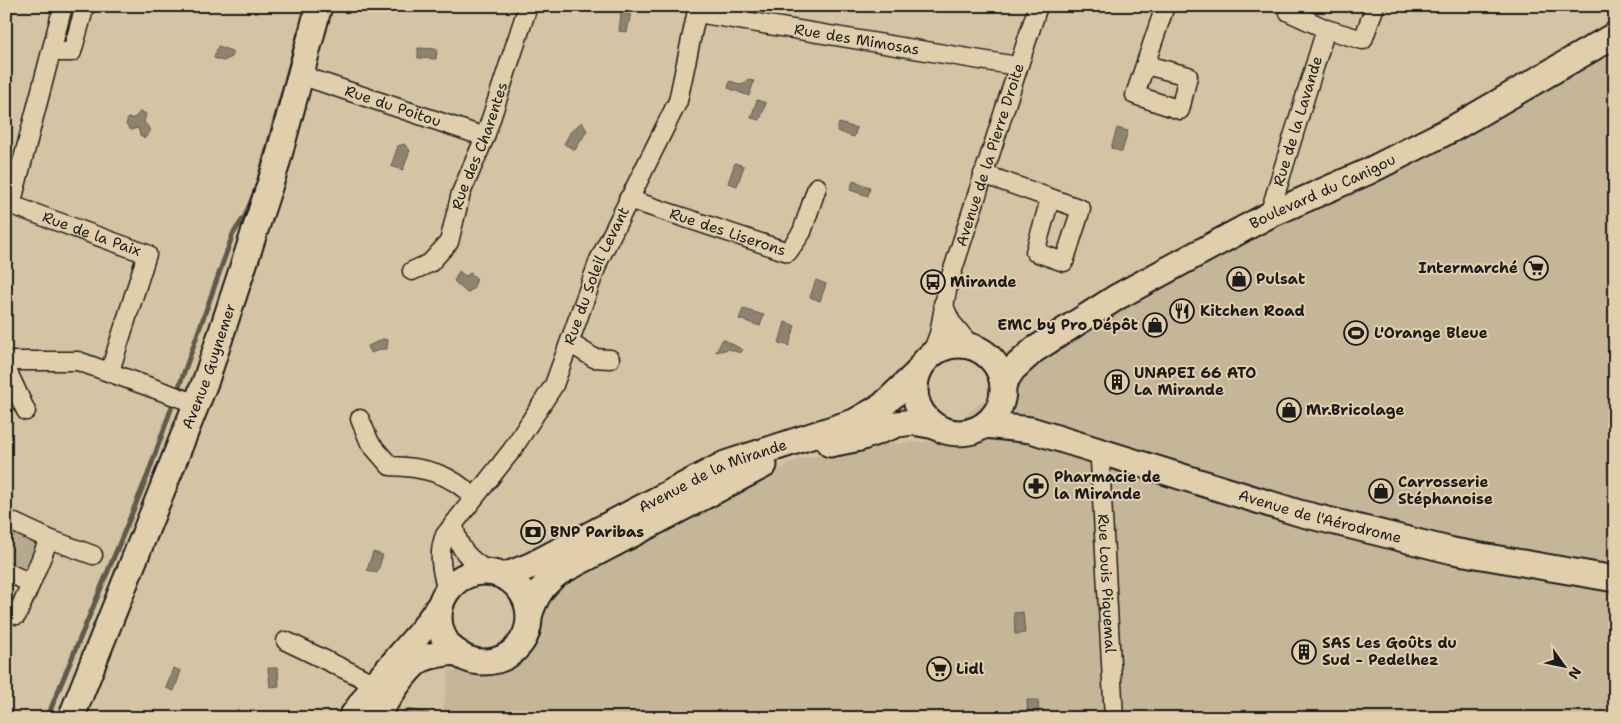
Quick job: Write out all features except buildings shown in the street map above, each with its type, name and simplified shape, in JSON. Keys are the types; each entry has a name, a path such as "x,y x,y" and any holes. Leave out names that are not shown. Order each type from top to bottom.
{"main road":[{"name":"Avenue Guynemer","path":"71,718 182,399 276,166 319,6"},
{"name":"Boulevard du Canigou","path":"1003,390 1013,368 1034,350 1117,297 1269,215 1367,172 1454,128 1615,35"},
{"path":"957,345 977,349 993,360 1000,371 1003,390 999,408 985,425 971,432 951,433 935,426 924,416 917,402 915,387 924,364 943,348 957,345"},
{"name":"Boulevard du Canigou","path":"977,349 1012,356 1034,350"},
{"name":"Avenue de la Mirande","path":"498,574 530,566 726,464 854,422 882,406 924,364"},
{"name":"Avenue de l'Aérodrome","path":"1003,390 1016,417 1031,430"},
{"name":"Avenue de la Mirande","path":"530,613 536,597 545,583 558,573 760,466 807,449 860,438 898,424 914,422 935,426"},
{"name":"Avenue de l'Aérodrome","path":"985,425 1031,430 1309,515 1452,551 1615,579"},
{"path":"351,718 375,684 423,629 443,598 469,575 498,574 518,587 526,598 530,613 524,638 507,656 488,662 468,659 457,652 445,640 440,627 443,598"},
{"path":"375,718 412,667 421,660 435,655 457,652"}],"street":[{"path":"9,204 63,6"},
{"path":"51,52 72,52 85,6"},
{"name":"Rue des Charentes","path":"412,271 430,263 449,242 461,194 485,137 528,6"},
{"name":"Avenue de la Pierre Droite","path":"924,364 939,334 943,304 1017,66 1038,6"},
{"path":"1146,65 1165,6"},
{"path":"1290,6 1289,12 1326,30 1363,40 1376,6"},
{"name":"Rue des Mimosas","path":"698,9 1017,66"},
{"name":"Rue du Soleil Levant","path":"443,598 440,562 441,546 445,535 512,450 554,386 599,260 628,198 678,101 698,9"},
{"name":"Rue de la Lavande","path":"1269,215 1326,30"},
{"name":"Rue du Poitou","path":"300,76 485,137"},
{"path":"983,174 1050,199"},
{"name":"Rue des Liserons","path":"628,198 788,252 802,232 816,187"},
{"name":"Rue de la Paix","path":"9,204 147,254 110,372"},
{"path":"943,304 951,322 977,349"},
{"path":"570,343 594,358 610,359"},
{"path":"6,360 78,360 182,399"},
{"path":"6,368 26,412"},
{"path":"360,419 370,443 390,466 420,467 462,484 474,498"},
{"name":"Rue Louis Piquemal","path":"1097,450 1100,462 1114,718"},
{"path":"6,519 49,539 93,555"},
{"path":"454,524 455,536 462,552 474,563 498,574"},
{"path":"17,615 49,539"},
{"path":"6,572 31,582"},
{"path":"286,641 375,684"}],"shaded area":[{"path":"621,13 631,15 627,32 619,31"},
{"path":"218,46 234,52 232,57 223,61 214,58"},
{"path":"1615,46 1615,718 442,718 449,670 493,676 519,659 531,647 539,599 547,586 799,459 872,445 936,441 1027,363 1141,292"},
{"path":"418,48 437,49 436,59 418,58"},
{"path":"748,80 754,81 749,96 728,88 730,81 742,85"},
{"path":"757,100 766,103 760,120 751,118"},
{"path":"141,111 146,114 144,122 151,130 145,138 140,135 138,128 131,130 126,125 128,118 134,118"},
{"path":"582,122 587,131 575,150 564,144 571,131"},
{"path":"839,123 857,128 854,137 837,131"},
{"path":"1117,128 1128,131 1122,152 1111,148"},
{"path":"404,144 410,150 403,170 391,166 398,146"},
{"path":"735,163 744,166 737,186 728,183"},
{"path":"853,181 870,187 868,196 850,190"},
{"path":"459,271 465,276 471,273 477,279 473,289 467,293 454,281"},
{"path":"816,280 826,284 820,301 810,297"},
{"path":"743,309 764,315 760,326 739,319"},
{"path":"785,322 795,326 789,346 779,343"},
{"path":"383,339 388,340 387,349 371,353 368,346"},
{"path":"723,339 743,350 740,353 729,349 716,352"},
{"path":"6,529 36,541 38,550 27,569 23,571 6,564"},
{"path":"373,552 383,555 377,573 367,570"},
{"path":"1023,612 1025,633 1015,634 1014,613"},
{"path":"173,668 181,671 174,691 166,688"},
{"path":"268,668 278,668 279,686 270,687"},
{"path":"1027,700 1038,700 1039,718 1028,718"},
{"path":"405,709 429,713 428,718 403,718"}],"waterway":[{"path":"260,175 299,33"},
{"path":"47,718 147,477 233,234 245,216 254,194"}],"place":[{"name":"Intermarché","path":"1536,268"},
{"name":"Pulsat","path":"1239,279"},
{"name":"Mirande","path":"933,282"},
{"name":"Kitchen Road","path":"1182,311"},
{"name":"EMC by Pro Dépôt","path":"1155,325"},
{"name":"L'Orange Bleue","path":"1356,333"},
{"name":"UNAPEI 66 ATO La Mirande","path":"1117,382"},
{"name":"Mr.Bricolage","path":"1289,410"},
{"name":"Pharmacie de la Mirande","path":"1036,486"},
{"name":"Carrosserie Stéphanoise","path":"1381,491"},
{"name":"BNP Paribas","path":"533,532"},
{"name":"SAS Les Goûts du Sud - Pedelhez","path":"1304,652"},
{"name":"Lidl","path":"939,669"}]}
